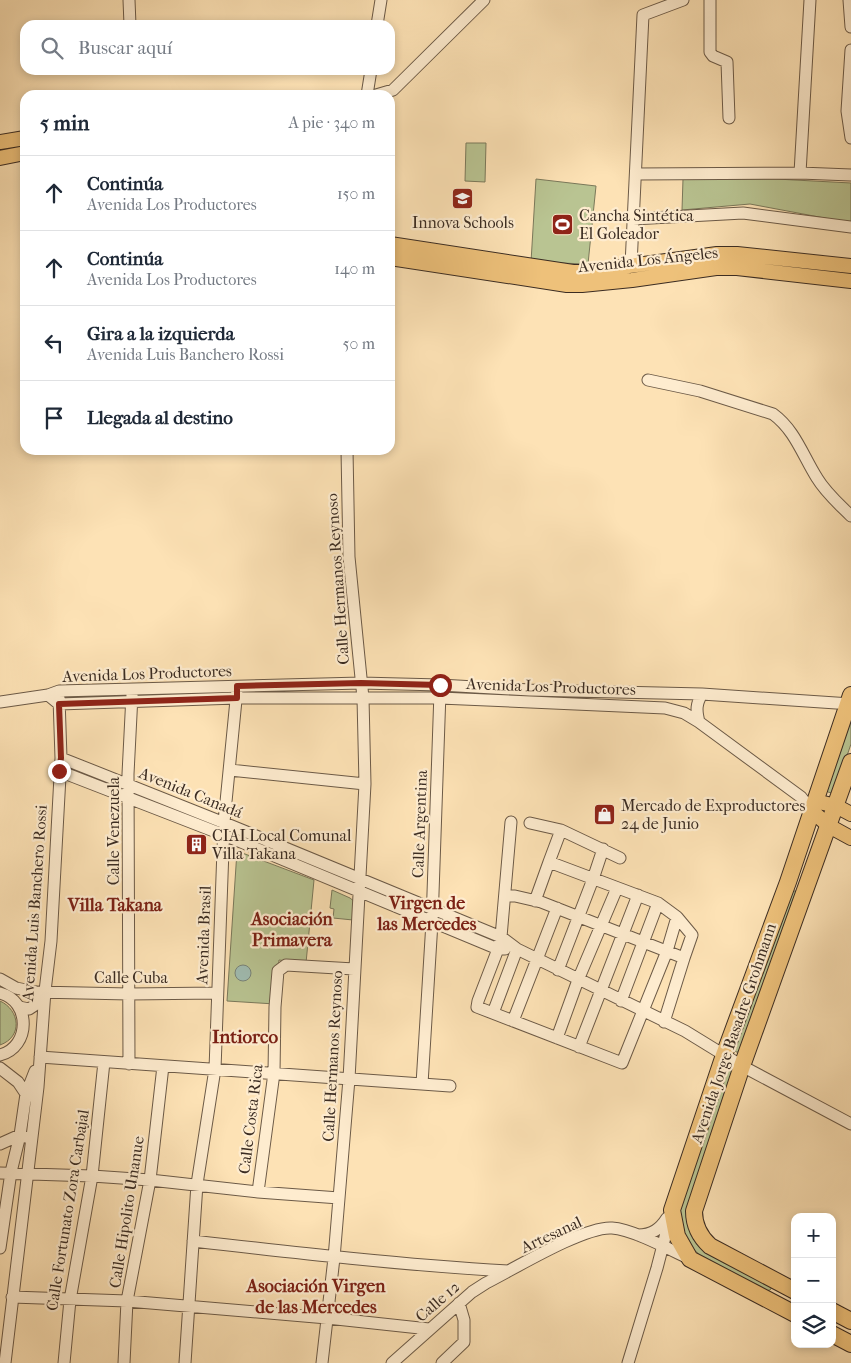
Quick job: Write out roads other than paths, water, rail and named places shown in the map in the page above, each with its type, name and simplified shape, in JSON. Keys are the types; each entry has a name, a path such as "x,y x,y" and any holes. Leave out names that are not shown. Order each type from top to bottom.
{"highway":[{"name":"Avenida Jorge Basadre Grohmann","path":"690,1259 677,1236 672,1210 724,1055 788,882 850,701"},
{"name":"Avenida Jorge Basadre Grohmann","path":"791,1289 710,1246 700,1235 695,1221 695,1206 805,888 836,806 847,786 851,762"},
{"path":"788,882 805,888"},
{"path":"690,1259 791,1312"},
{"path":"769,1300 778,1282"},
{"path":"836,1313 851,1321"},
{"path":"836,1336 851,1344"}],"main road":[{"path":"0,142 20,139"},
{"path":"0,158 20,154"},
{"name":"Avenida Los Ángeles","path":"395,245 573,272 594,277 737,268 851,282"},
{"name":"Avenida Los Ángeles","path":"395,259 567,285 631,265 693,256 737,254 851,266"},
{"path":"814,806 836,806 851,814"},
{"path":"814,806 829,826 851,838"}],"street":[{"path":"129,0 130,20"},
{"path":"378,20 381,0"},
{"path":"393,90 484,0"},
{"path":"631,265 644,16 683,0"},
{"path":"710,0 710,52 713,56 727,62 729,118"},
{"path":"800,173 810,0"},
{"path":"849,0 851,27"},
{"path":"851,50 849,111 851,138"},
{"path":"368,90 370,75"},
{"path":"637,174 800,173 851,176"},
{"path":"633,219 743,213 851,227"},
{"path":"648,380 700,391 773,414 800,445 817,478 827,492 851,516"},
{"name":"Calle Hermanos Reynoso","path":"322,1363 334,1258 349,1079 365,784 363,698 348,557 348,455"},
{"name":"Avenida Los Productores","path":"48,695 59,704 132,702 361,683 530,690 702,694 850,701"},
{"name":"Calle Argentina","path":"422,1084 432,922 440,685"},
{"name":"Avenida Los Productores","path":"0,702 48,695 59,691 132,689 363,698 440,698 665,708 684,713 699,722 814,806"},
{"name":"Calle Venezuela","path":"129,1064 129,784 132,689"},
{"name":"Avenida Luis Banchero Rossi","path":"0,1248 5,1172 20,1135 40,1057 40,1005 38,997 41,992 51,941 61,758 59,691"},
{"name":"Avenida Brasil","path":"185,1363 197,1184 215,1070 224,822 237,692"},
{"path":"699,722 696,712 697,702 702,694"},
{"name":"Avenida Canadá","path":"61,758 224,822 501,937 517,950"},
{"path":"230,770 365,784"},
{"name":"Avenida Canadá","path":"59,771 224,835 498,949 517,950"},
{"path":"511,822 501,937 478,1001 477,1007 480,1009 622,1063 667,951 677,917"},
{"path":"530,823 561,830 620,858"},
{"path":"535,901 561,830"},
{"path":"558,970 603,849"},
{"path":"549,862 658,903 677,917 692,935 664,1022"},
{"path":"557,1038 578,980 617,888"},
{"path":"579,1047 638,895"},
{"path":"505,896 515,896 557,908 684,958"},
{"path":"622,1001 658,903"},
{"path":"513,1021 557,908"},
{"path":"493,1013 517,950 684,1031 742,1066 851,1124"},
{"name":"Calle Costa Rica","path":"258,1192 274,1073 276,976 280,968 286,965 354,969"},
{"name":"Calle Cuba","path":"0,979 16,988 41,992 217,993"},
{"path":"1,993 12,999 33,1024 41,1044"},
{"path":"20,1009 29,1009 40,1005"},
{"path":"0,1054 12,1049 33,1024 40,1005"},
{"path":"18,1042 24,1027 20,1009"},
{"path":"40,1057 450,1086"},
{"name":"Calle Fortunato Zora Carbajal","path":"64,1363 70,1300 92,1176 104,1062"},
{"name":"Calle Hipolito Unanue","path":"124,1363 127,1302 150,1180 163,1066"},
{"path":"1,1069 18,1082 31,1096"},
{"name":"Avenida Luis Banchero Rossi","path":"3,1351 12,1297 31,1140 31,1096"},
{"path":"0,1144 20,1135 31,1140"},
{"path":"5,1172 150,1180 258,1192 339,1198"},
{"path":"636,1235 646,1234 662,1226 672,1210"},
{"path":"628,1363 658,1268 672,1210"},
{"name":"Artesanal","path":"510,1271 568,1241 612,1228 636,1235 690,1259"},
{"path":"193,1241 334,1258 442,1268 510,1271"},
{"path":"658,1268 662,1263 674,1258 690,1259"},
{"name":"Calle 12","path":"392,1363 459,1303 486,1283 510,1271"},
{"path":"12,1297 188,1306 429,1329"},
{"path":"442,1363 464,1342 464,1320 459,1303"}],"water":[{"path":"243,965 251,973 243,981 235,973"}],"place":[{"name":"Innova Schools","path":"463,198"},
{"name":"Cancha Sintética El Goleador","path":"563,224"},
{"name":"Mercado de Exproductores 24 de Junio","path":"605,814"},
{"name":"CIAI Local Comunal Villa Takana","path":"196,844"}],"district":[{"name":"Villa Takana","path":"115,905"},
{"name":"Virgen de las Mercedes","path":"427,913"},
{"name":"Asociación Primavera","path":"292,930"},
{"name":"Intiorco","path":"245,1036"},
{"name":"Asociación Virgen de las Mercedes","path":"316,1296"}]}
